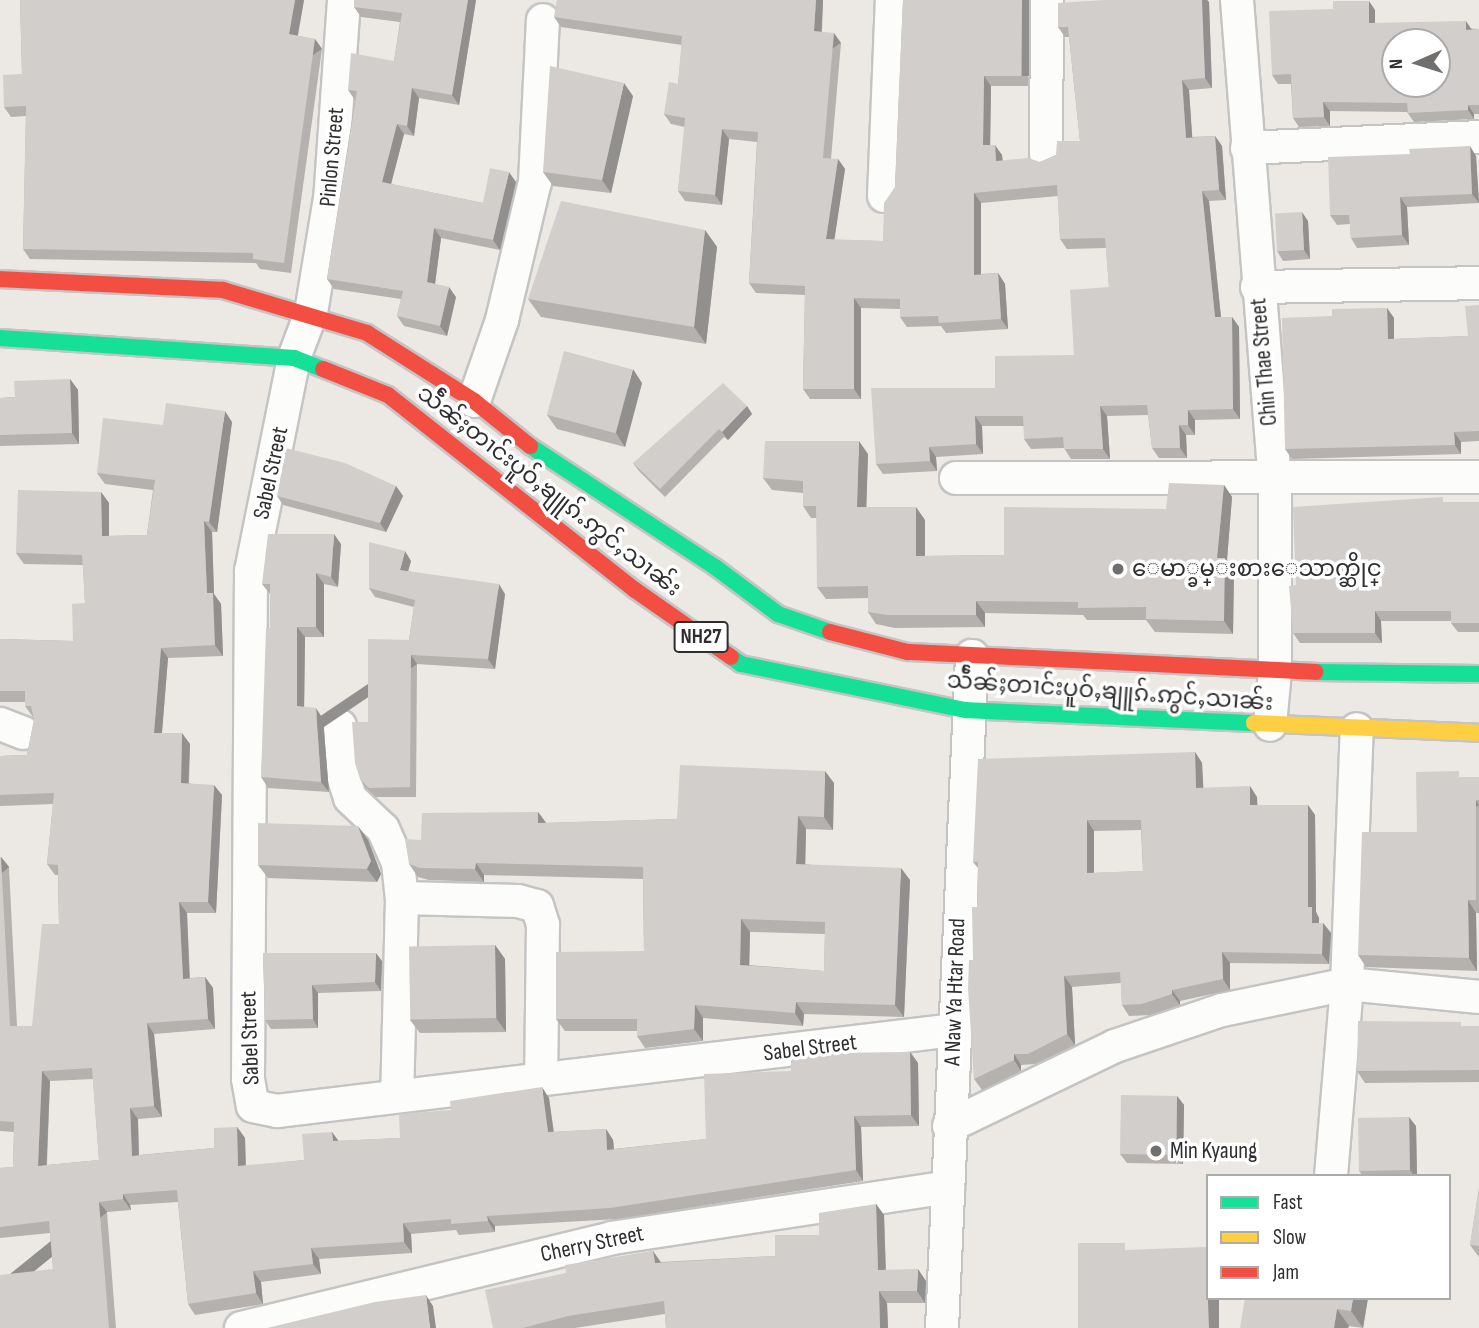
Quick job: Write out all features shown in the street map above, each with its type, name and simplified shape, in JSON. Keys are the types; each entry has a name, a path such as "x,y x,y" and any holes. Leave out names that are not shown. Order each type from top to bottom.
{"highway":[{"name":"သဵႅၼ်ႈတၢင်းပူဝ်ႇၶျူၵ်ႉဢွင်ႇသၢၼ်း","path":"0,279 223,290 311,313 367,333 474,401 559,469 715,567 778,614 863,644 972,656 1275,671 1479,674"},
{"name":"သဵႅၼ်ႈတၢင်းပူဝ်ႇၶျူၵ်ႉဢွင်ႇသၢၼ်း","path":"0,338 295,358 388,395 635,590 741,664 966,710 1479,733"}],"street":[{"name":"Pinlon Street","path":"311,313 330,198 344,0"},
{"path":"884,196 892,0"},
{"path":"1046,154 1047,0"},
{"name":"Chin Thae Street","path":"1237,0 1257,287 1275,481 1275,671 1270,725"},
{"path":"474,401 502,320 535,183 543,20"},
{"path":"1247,148 1479,137"},
{"path":"1257,287 1479,283"},
{"name":"Sabel Street","path":"311,313 295,358 251,571 248,1079 253,1107 277,1111 953,1030"},
{"path":"956,478 1275,481 1479,477"},
{"name":"A Naw Ya Htar Road","path":"942,1328 966,710 972,656"},
{"path":"340,726 343,776 350,798 383,830 398,862 402,898 397,1096"},
{"path":"1331,1174 1347,984 1357,729"},
{"path":"402,898 518,901 537,906 543,925 541,1080"},
{"path":"949,1126 1115,1046 1222,1010 1347,984 1479,997"},
{"name":"Cherry Street","path":"241,1328 612,1238 948,1187"}],"building":[{"path":"20,0 295,0 289,34 315,39 284,263 253,259 253,253 23,249 26,106 4,107 3,75 22,74"},
{"path":"354,0 468,0 452,95 412,88 407,126 397,124 382,182 483,203 490,168 509,172 493,240 434,228 427,282 449,287 440,326 397,316 403,291 327,279 357,91 348,90 351,53 394,61 402,13 354,7"},
{"path":"557,0 816,0 814,31 834,33 823,158 838,159 826,239 883,241 884,203 895,187 903,0 1022,0 1021,76 984,76 983,145 995,145 996,161 1028,158 1040,162 1056,155 1057,141 1080,141 1068,27 1058,27 1058,3 1202,0 1205,78 1182,80 1186,138 1215,136 1219,190 1202,191 1215,317 1232,317 1233,409 1188,410 1188,425 1179,425 1180,448 1152,448 1147,405 1100,406 1103,449 1064,449 1063,437 1024,439 1023,416 975,416 976,444 929,447 930,461 876,464 871,388 995,388 995,356 1074,355 1070,290 1109,287 1105,238 1060,239 1057,185 974,193 974,275 998,273 1001,319 939,323 938,316 900,317 900,299 854,298 854,389 803,389 805,286 749,283 758,132 722,129 715,195 678,191 685,118 664,114 669,82 678,84 682,36 554,17"},
{"path":"1333,1 1369,1 1369,23 1466,21 1466,30 1479,29 1479,105 1468,105 1468,110 1408,113 1407,103 1323,102 1324,117 1293,118 1291,74 1272,75 1269,11 1333,9"},
{"path":"550,66 624,83 602,180 543,172"},
{"path":"1470,146 1472,194 1400,197 1402,235 1351,238 1349,215 1330,215 1328,157 1410,154 1409,149"},
{"path":"561,201 705,230 694,327 528,299"},
{"path":"1302,212 1304,250 1277,251 1275,213"},
{"path":"1479,305 1479,431 1454,432 1455,445 1285,449 1282,318 1332,316 1332,309 1387,308 1388,339 1468,336 1465,306"},
{"path":"564,351 633,369 615,433 547,415"},
{"path":"70,379 72,433 0,435 0,398 15,397 14,381"},
{"path":"723,383 747,406 722,432 719,429 660,489 633,463"},
{"path":"166,403 225,411 209,522 204,521 207,593 213,593 215,645 161,648 154,733 182,733 181,783 214,785 208,902 179,902 183,979 205,977 208,1019 147,1023 154,1106 130,1108 132,1156 214,1148 214,1128 237,1127 238,1166 304,1160 302,1134 332,1132 333,1141 400,1138 399,1114 451,1110 450,1101 542,1087 548,1132 606,1129 607,1150 706,1139 704,1074 791,1071 791,1056 821,1053 910,1052 911,1115 854,1116 856,1170 610,1208 487,1216 488,1221 451,1224 451,1219 403,1223 404,1242 311,1248 313,1264 253,1271 256,1293 188,1304 177,1190 123,1194 123,1199 99,1202 109,1328 0,1328 0,1275 53,1269 49,1221 0,1227 0,1168 13,1167 14,1122 0,1121 0,857 10,1026 32,1026 42,924 59,924 58,865 47,864 54,793 0,795 0,756 27,755 34,720 31,706 25,706 25,691 0,691 0,639 73,641 72,604 85,603 82,555 16,553 18,490 101,492 102,536 147,535 155,480 97,473 103,418 163,425","holes":["92,1068 99,1160 38,1166 42,1071"]},
{"path":"765,441 859,441 857,507 916,507 916,556 1004,555 1004,507 1166,509 1169,483 1224,485 1217,558 1225,558 1224,621 1146,619 1146,607 1078,608 1078,602 976,601 976,615 887,615 868,612 868,586 817,587 816,506 803,506 803,481 763,478"},
{"path":"286,448 345,463 396,486 380,523 277,496"},
{"path":"1443,497 1443,502 1479,502 1479,623 1451,623 1451,611 1375,611 1375,633 1293,633 1289,586 1296,585 1293,507"},
{"path":"268,534 334,534 331,577 316,573 316,627 297,627 297,706 316,708 321,782 261,777 266,628 270,628 270,584 262,584"},
{"path":"369,542 405,551 400,570 499,584 488,659 411,655 410,787 369,788 360,779 355,763 352,722 368,722 368,639 409,640 415,600 369,588"},
{"path":"1195,752 1196,788 1250,786 1250,805 1308,805 1308,907 1312,907 1312,923 1323,923 1322,954 1222,952 1223,979 1172,990 1172,994 1142,1004 1122,1005 1120,972 1064,976 1067,1034 1028,1054 1014,1054 1014,1060 974,1079 968,988 969,960 973,960 972,907 977,907 978,862 973,862 978,759","holes":["1087,820 1141,820 1143,871 1087,873"]},
{"path":"680,765 825,771 824,817 798,816 796,864 901,868 895,1005 796,1002 795,1013 695,1005 694,1029 637,1036 637,1019 556,1019 556,952 644,951 643,867 476,863 475,869 420,868 409,864 405,839 421,840 422,813 538,812 538,823 677,819","holes":["741,919 825,922 824,971 740,965"]},
{"path":"1459,771 1459,777 1479,777 1479,800 1476,800 1476,900 1468,900 1469,958 1358,955 1362,832 1417,832 1416,772"},
{"path":"258,823 358,826 371,861 367,869 258,865"},
{"path":"495,945 496,1018 410,1019 409,947"},
{"path":"263,953 376,953 375,982 312,985 313,1019 265,1020"},
{"path":"1358,1021 1461,1022 1461,1026 1479,1026 1479,1070 1357,1071"},
{"path":"1121,1095 1177,1096 1176,1155 1120,1154"},
{"path":"1409,1117 1410,1170 1359,1171 1358,1118"},
{"path":"1479,1188 1479,1246 1470,1245"},
{"path":"876,1204 878,1270 918,1269 917,1291 879,1291 880,1328 666,1328 664,1301 568,1316 523,1328 493,1328 485,1290 566,1273 565,1265 653,1251 655,1263 775,1256 775,1235 819,1235 819,1213"},
{"path":"1078,1243 1125,1243 1125,1250 1206,1247 1209,1328 1078,1328"},
{"path":"426,1295 430,1328 267,1328 375,1302"},
{"path":"1245,1300 1353,1300 1351,1311 1337,1309 1334,1328 1240,1328"}],"traffic: fast":[{"path":"0,338 294,358 323,369"},
{"path":"530,446 715,567 778,614 830,632"},
{"path":"731,657 741,664 966,710 1254,723"},
{"path":"1316,672 1479,674"}],"traffic: slow":[{"path":"1254,723 1479,733"}],"traffic: jam":[{"path":"0,279 223,290 367,333 474,401 530,446"},
{"path":"323,369 388,395 635,590 731,657"},
{"path":"830,632 908,652 1316,672"}],"place":[{"name":"ေမာ္ခမ္းစားေသာက္ဆိုင္","path":"1118,569"},
{"name":"Min Kyaung","path":"1156,1151"}]}
